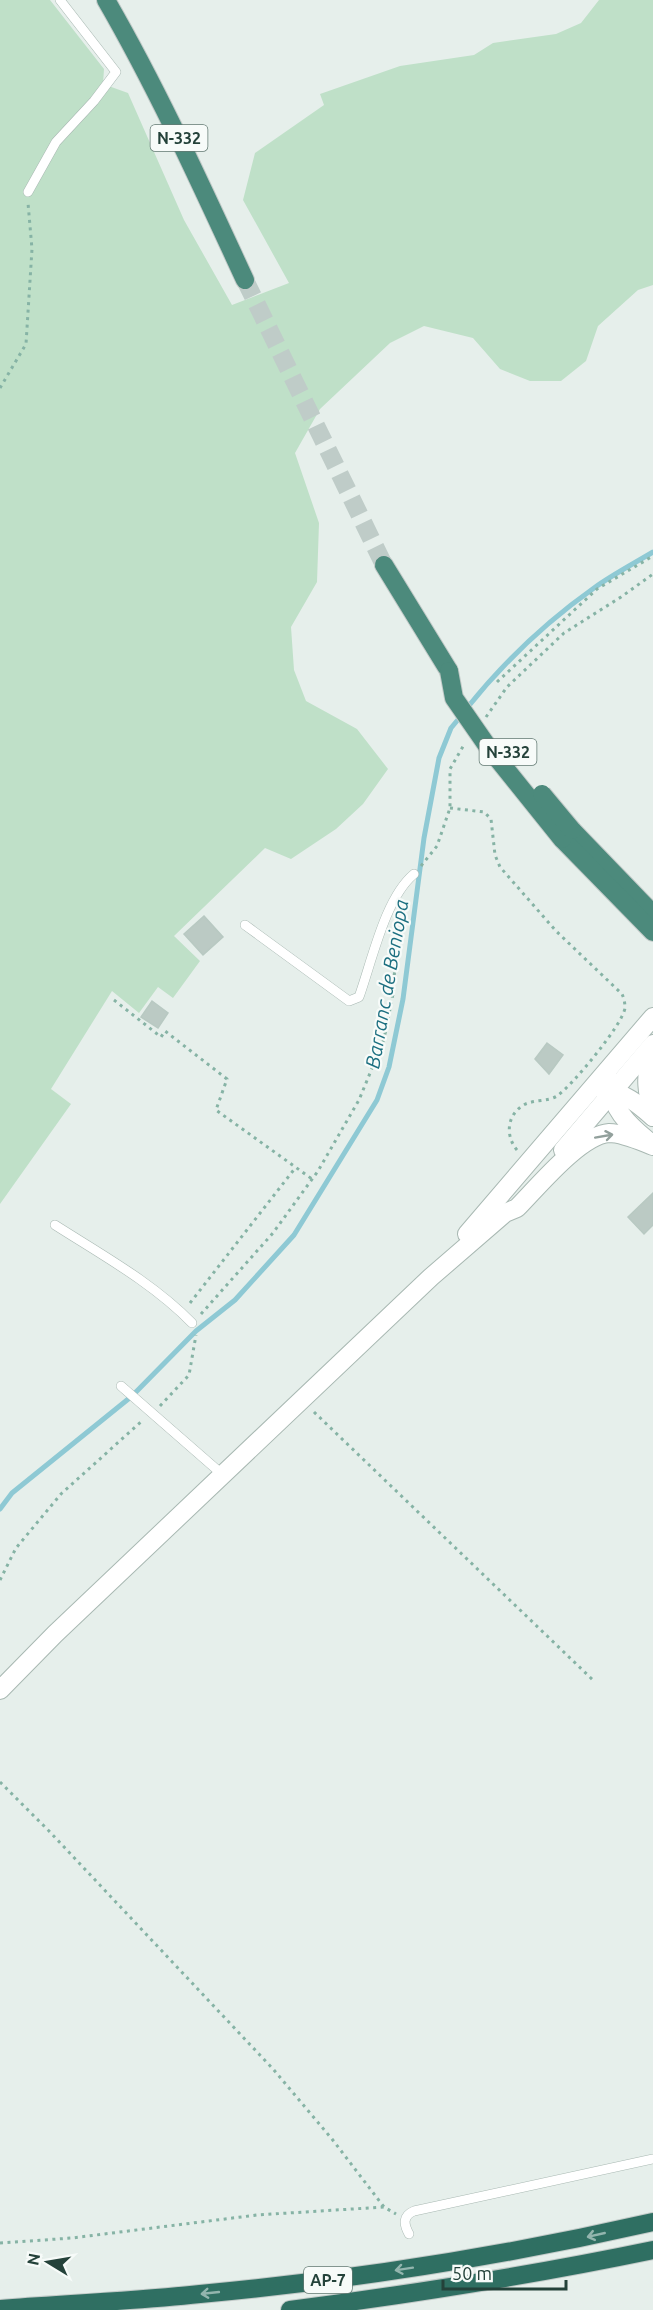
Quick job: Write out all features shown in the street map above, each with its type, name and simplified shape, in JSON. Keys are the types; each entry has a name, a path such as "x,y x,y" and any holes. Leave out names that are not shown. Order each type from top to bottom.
{"highway":[{"name":"N-332","path":"105,0 134,48 172,122 245,280"},
{"path":"384,565 449,671 454,698 488,747 653,932"},
{"path":"567,835 653,914"},
{"name":"AP-7","path":"0,2308 198,2294 330,2280 564,2242 653,2222"},
{"name":"AP-7","path":"290,2310 463,2286 653,2250"}],"street":[{"path":"430,1277 653,1017"},
{"path":"653,1032 613,1078 611,1091 619,1112 653,1146"},
{"path":"0,1690 55,1634 430,1277 505,1213 561,1152 653,1044"},
{"path":"653,1053 649,1061 647,1078 653,1117"},
{"path":"510,1186 523,1178 603,1090 633,1100 653,1117"},
{"path":"505,1213 517,1208 582,1144 596,1136 609,1133 630,1137 653,1146"}],"lane":[{"path":"28,192 56,142 94,101 116,72 60,0"},
{"path":"245,925 349,1002 359,997 392,901 406,880 414,874"},
{"path":"55,1225 146,1283 192,1323"},
{"path":"121,1386 223,1475"},
{"path":"409,2234 405,2226 405,2219 408,2213 414,2211 653,2159"}],"path":[{"path":"0,388 26,344 32,249 28,192"},
{"path":"497,682 597,589 653,556"},
{"path":"480,725 507,687 564,633 653,574"},
{"path":"414,874 436,846 450,808 450,769 466,742"},
{"path":"450,808 484,812 491,819 495,855 500,867 556,931 622,994 624,1000 625,1008 621,1018 588,1064 566,1089 555,1098 522,1106 512,1119 508,1129 510,1142 529,1163"},
{"path":"0,1580 16,1548 62,1494 152,1413 189,1375 196,1345 196,1331 192,1323 237,1276 273,1233 312,1179 359,1100 384,1039 393,994 399,916"},
{"path":"114,1000 161,1037 165,1031 227,1080 216,1110 312,1179"},
{"path":"182,1313 296,1167"},
{"path":"302,1400 595,1682"},
{"path":"0,1782 50,1831 273,2069 332,2139 384,2207 405,2219"},
{"path":"0,2243 72,2238 257,2215 384,2207"}],"green space":[{"path":"0,0 50,0 104,69 103,84 128,93 184,220 232,305 289,283 243,200 255,153 324,105 320,94 400,66 474,55 493,43 556,34 581,23 599,0 653,0 653,285 638,290 598,326 586,361 561,381 530,381 500,369 473,338 424,326 390,343 320,409 295,453 319,523 317,582 291,627 294,670 306,701 357,729 388,769 363,804 336,829 291,859 265,848 174,936 200,961 173,998 158,987 139,1013 112,991 51,1089 71,1104 0,1204"}],"building":[{"path":"204,916 223,937 203,955 184,934"},
{"path":"152,1001 168,1013 158,1028 141,1017"},
{"path":"547,1043 563,1055 549,1074 535,1059"},
{"path":"653,1193 653,1225 644,1234 628,1217"}],"waterway":[{"name":"Barranc de Beniopa","path":"467,708 510,659 542,629 601,583 653,552"},
{"name":"Barranc de Beniopa","path":"0,1509 12,1493 132,1396 196,1331 235,1300 294,1235 377,1100 389,1067 403,999 424,838 439,758 451,728 461,716"}],"tunnel":[{"path":"245,280 384,565"}]}
